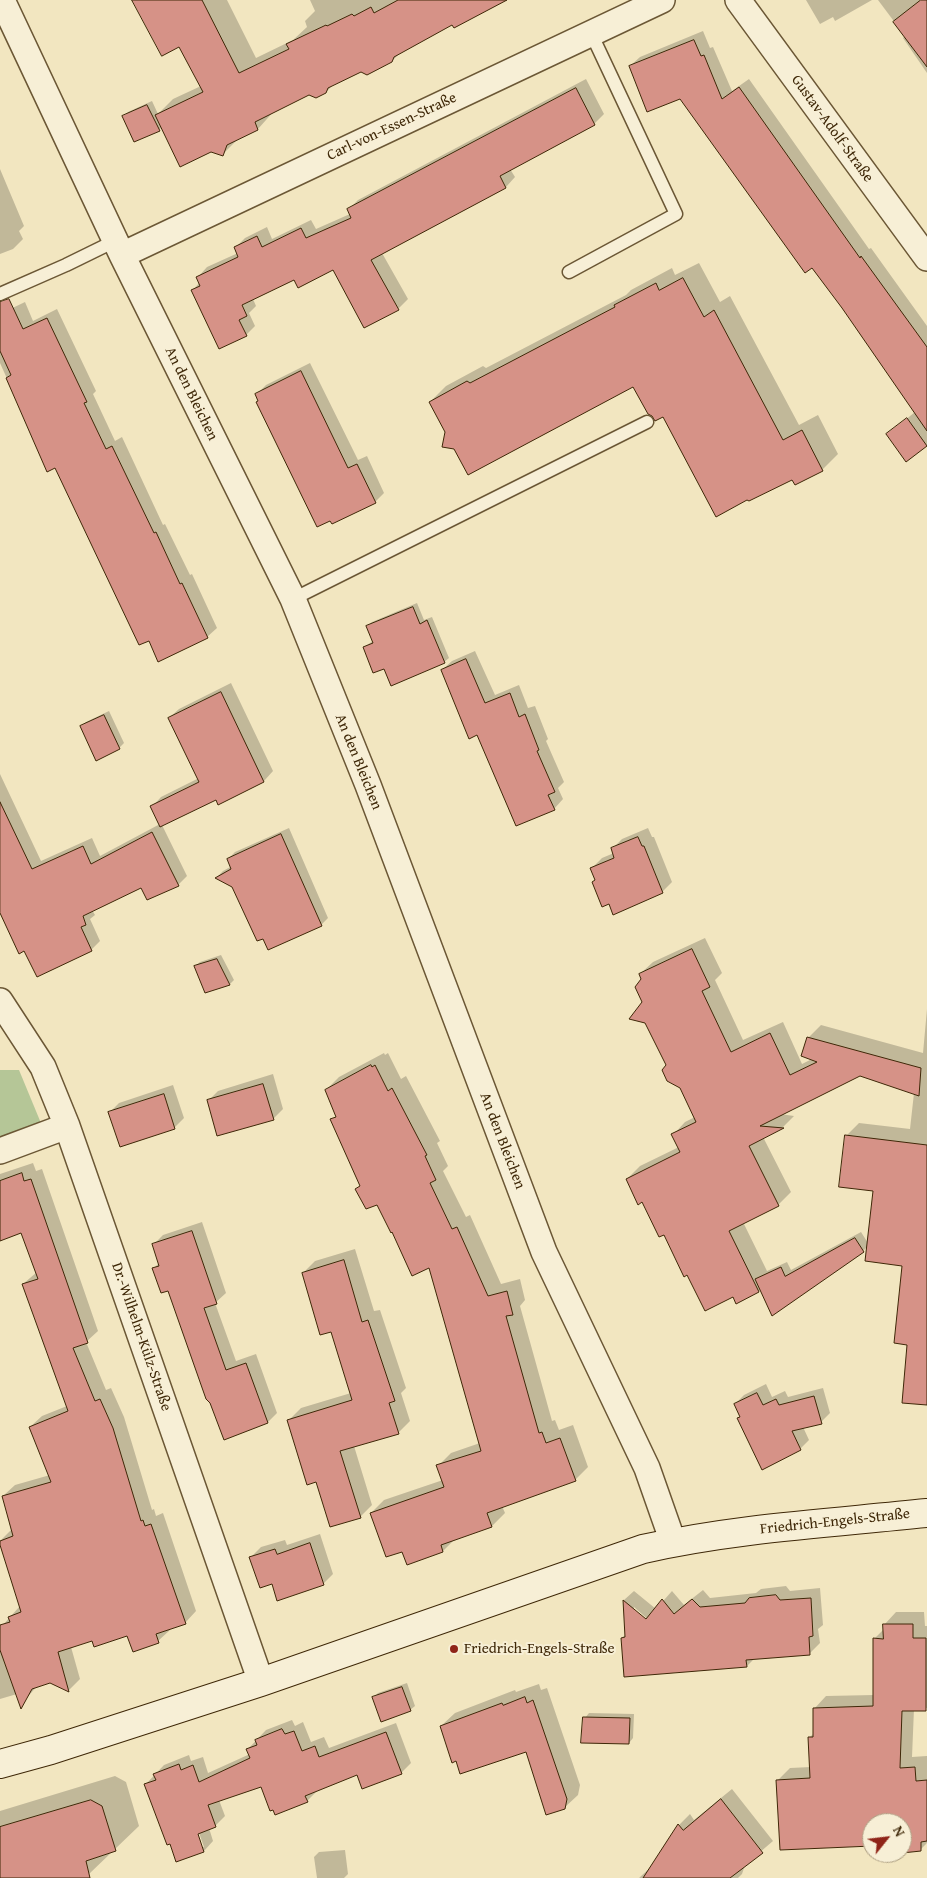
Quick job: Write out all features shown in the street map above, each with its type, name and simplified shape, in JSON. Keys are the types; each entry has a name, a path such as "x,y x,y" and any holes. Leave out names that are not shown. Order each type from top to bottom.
{"main road":[{"name":"Friedrich-Engels-Straße","path":"0,1764 261,1682 467,1612 613,1558 674,1542 744,1531 927,1513"}],"street":[{"name":"An den Bleichen","path":"2,0 118,248 293,599 368,785 544,1252 647,1468 674,1542"},
{"name":"Carl-von-Essen-Straße","path":"118,248 662,0"},
{"name":"Gustav-Adolf-Straße","path":"738,0 927,258"},
{"name":"Dr.-Wilhelm-Külz-Straße","path":"0,1001 43,1067 67,1126 261,1682"},
{"path":"0,1151 67,1126"}],"lane":[{"path":"569,272 676,214 590,33"},
{"path":"0,294 66,265 118,248"},
{"path":"293,599 646,422"}],"green space":[{"path":"0,1070 19,1070 43,1128 0,1146"}],"building":[{"path":"132,0 202,0 239,73 289,49 286,44 371,7 374,13 398,0 507,0 454,28 452,25 394,57 392,62 367,75 361,72 328,88 326,93 316,98 309,95 255,122 258,130 227,145 223,156 211,152 180,167 155,115 203,92 179,47 162,56"},
{"path":"921,0 927,0 927,67 893,22"},
{"path":"694,40 701,56 704,55 722,99 739,87 860,258 861,256 927,347 927,431 842,308 812,268 805,273 680,99 647,112 629,66"},
{"path":"576,88 595,125 500,176 506,188 371,260 399,310 364,328 333,270 298,288 294,280 242,305 247,316 239,320 247,336 219,349 191,290 200,286 196,277 238,257 234,247 257,236 262,247 301,228 306,238 351,218 347,209"},
{"path":"147,105 160,131 134,142 122,116"},
{"path":"683,278 704,317 714,310 783,440 802,430 823,471 795,485 792,480 749,501 747,500 716,517 663,417 655,421 648,414 633,387 468,475 454,449 442,447 445,432 429,402 467,381 470,383 615,307 614,305 656,283 659,290"},
{"path":"9,299 23,329 47,318 87,402 84,403 106,449 112,446 208,638 158,662 149,641 139,645 55,468 47,472 6,378 11,375 0,351 0,302"},
{"path":"301,371 348,468 357,464 376,503 332,524 330,521 317,527 256,402 258,401 255,394"},
{"path":"907,418 927,446 906,462 886,434"},
{"path":"413,607 420,624 427,620 445,663 391,686 384,669 373,673 363,647 373,643 366,626"},
{"path":"466,659 485,703 510,693 519,717 525,714 539,750 537,751 555,792 548,795 555,810 516,826 477,735 469,739 441,670"},
{"path":"221,692 264,782 218,805 216,800 160,827 150,806 199,782 168,718"},
{"path":"104,715 120,749 96,761 80,726"},
{"path":"0,802 32,869 83,846 91,864 152,832 179,886 147,900 141,888 83,916 86,925 81,927 92,951 37,977 24,951 19,954 0,913"},
{"path":"281,834 322,926 268,950 263,939 257,941 232,887 215,878 231,869 227,859"},
{"path":"638,837 642,846 644,846 663,893 613,915 609,904 602,907 592,882 595,880 590,868 614,858 611,848"},
{"path":"692,949 710,987 702,991 731,1052 770,1033 790,1075 817,1062 801,1056 807,1037 921,1068 919,1096 860,1076 760,1126 784,1128 749,1146 779,1206 729,1231 759,1292 736,1304 733,1297 705,1311 687,1275 684,1277 664,1235 659,1237 642,1202 638,1205 626,1179 680,1152 671,1134 696,1122 680,1088 667,1081 662,1070 666,1065 645,1023 629,1019 642,1002 635,987 641,979 639,974"},
{"path":"217,959 230,985 205,993 194,966"},
{"path":"371,1065 372,1067 375,1065 388,1091 392,1088 427,1155 425,1156 436,1180 430,1183 452,1229 457,1227 488,1296 507,1291 513,1315 506,1316 539,1433 542,1432 546,1443 560,1438 576,1481 487,1513 492,1527 441,1545 443,1552 407,1565 402,1552 386,1557 370,1513 444,1487 436,1465 481,1451 429,1268 412,1276 392,1232 377,1205 366,1209 355,1189 360,1186 330,1119 336,1117 325,1090"},
{"path":"263,1084 274,1120 217,1136 207,1100"},
{"path":"164,1094 175,1129 120,1147 108,1112"},
{"path":"845,1135 927,1145 927,1405 902,1403 907,1345 894,1343 902,1266 865,1261 873,1191 839,1187"},
{"path":"22,1173 24,1181 31,1179 88,1343 73,1348 95,1401 100,1399 113,1428 141,1521 143,1520 145,1526 151,1524 186,1624 156,1634 159,1643 133,1652 127,1636 94,1647 92,1641 58,1652 69,1692 50,1683 32,1689 21,1709 0,1650 0,1625 10,1622 8,1617 21,1612 0,1545 0,1541 13,1536 2,1496 51,1482 29,1427 68,1411 22,1284 38,1279 21,1233 0,1241 0,1181"},
{"path":"192,1231 217,1304 204,1308 226,1370 246,1363 268,1423 224,1440 210,1403 206,1399 168,1291 161,1293 152,1268 159,1266 152,1244"},
{"path":"855,1238 864,1252 772,1316 755,1279 781,1267 785,1276"},
{"path":"344,1260 362,1322 368,1320 395,1401 389,1403 399,1434 340,1451 361,1518 330,1527 316,1482 307,1485 287,1420 352,1400 331,1332 320,1335 302,1273"},
{"path":"757,1393 763,1405 776,1399 779,1405 814,1396 822,1424 792,1431 801,1450 762,1470 737,1418 740,1417 734,1404"},
{"path":"310,1543 324,1585 277,1601 272,1584 260,1588 249,1557 275,1549 277,1554"},
{"path":"776,1595 780,1600 811,1598 813,1636 809,1637 810,1655 746,1660 747,1667 624,1677 621,1638 625,1637 623,1600 646,1619 662,1599 674,1614 692,1599 700,1607 745,1603 749,1598"},
{"path":"883,1624 913,1624 913,1638 926,1638 926,1711 902,1711 900,1768 915,1767 916,1781 927,1780 927,1841 921,1842 921,1851 912,1852 912,1813 862,1813 862,1846 780,1850 776,1780 810,1778 808,1737 813,1737 813,1708 873,1706 873,1638 883,1639"},
{"path":"402,1687 411,1711 381,1722 372,1697"},
{"path":"525,1697 527,1703 533,1700 567,1799 565,1809 546,1815 526,1752 460,1774 456,1761 452,1763 440,1726 502,1703 503,1705"},
{"path":"583,1717 630,1718 629,1744 581,1743"},
{"path":"282,1729 285,1734 294,1731 302,1751 315,1746 319,1757 386,1732 402,1774 362,1789 357,1775 305,1796 308,1802 275,1815 273,1810 270,1811 261,1787 208,1805 216,1827 198,1834 204,1852 176,1862 170,1844 167,1845 144,1784 156,1780 153,1774 179,1764 181,1770 193,1765 199,1782 250,1758 246,1749 257,1745 255,1740"},
{"path":"721,1799 763,1853 730,1878 643,1878 678,1824 683,1830"},
{"path":"91,1800 102,1806 116,1851 86,1861 90,1878 0,1878 0,1827"}],"place":[{"name":"Friedrich-Engels-Straße","path":"454,1649"}]}
